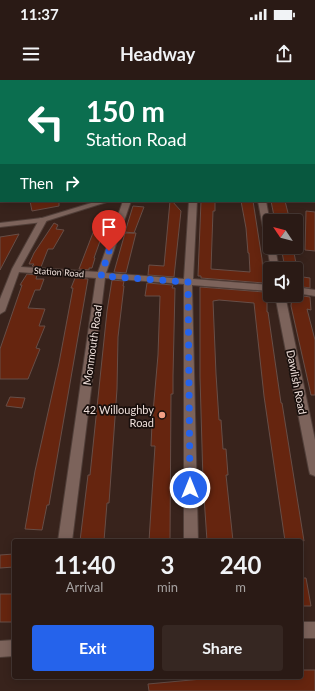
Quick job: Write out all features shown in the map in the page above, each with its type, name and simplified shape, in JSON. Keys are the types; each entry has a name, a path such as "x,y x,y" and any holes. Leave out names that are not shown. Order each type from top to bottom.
{"street":[{"path":"0,225 43,220 103,202"},
{"name":"Monmouth Road","path":"65,539 101,276 127,202"},
{"path":"191,539 188,282 193,202"},
{"path":"262,202 264,214"},
{"path":"0,311 16,269 43,220"},
{"name":"Station Road","path":"16,269 263,287"},
{"path":"303,291 315,293"},
{"name":"Dawlish Road","path":"281,302 315,470"},
{"path":"303,630 315,630"},
{"path":"0,649 12,648"}],"building":[{"path":"30,202 59,202 59,206 32,211"},
{"path":"170,202 173,202 181,211 174,277 148,275 149,265 164,266"},
{"path":"201,202 215,202 215,211 213,211 211,269 250,272 246,228 241,202 253,202 262,259 263,283 201,278 201,276 198,276"},
{"path":"271,202 285,202 288,214 274,214"},
{"path":"133,206 144,207 134,233 125,232"},
{"path":"306,211 315,212 315,251 305,250"},
{"path":"101,212 110,213 94,258 92,268 89,268 89,270 79,269"},
{"path":"54,223 58,225 56,229 64,230 53,249 48,249 41,267 32,266 34,264 29,264 34,253"},
{"path":"125,233 136,233 126,273 114,272"},
{"path":"19,234 0,270 0,237"},
{"path":"282,254 294,254 296,262 284,262"},
{"path":"27,274 37,275 36,279 44,279 40,290 35,290 28,308 45,309 39,326 45,326 36,348 40,349 28,379 0,379 0,349 22,285 20,285"},
{"path":"303,277 310,278 310,288 303,287"},
{"path":"75,278 88,279 49,505 47,505 42,530 25,529 35,471 59,363 73,288 71,288"},
{"path":"112,280 124,281 118,337 117,389 109,503 107,503 104,539 80,539 88,475 90,475 107,311"},
{"path":"147,283 173,285 172,288 175,288 173,394 171,394 170,539 149,539 155,446 151,446 158,355 160,296 145,296"},
{"path":"200,287 263,292 263,302 267,302 267,312 281,403 304,541 303,539 285,539 264,396 254,303 219,300 213,301 219,420 221,420 223,449 226,449 228,475 226,475 233,539 207,539 203,481 200,377"},
{"path":"303,296 310,297 311,310 307,309 315,340 315,395 311,395 291,306 291,302 303,302"},
{"path":"10,397 25,398 22,408 6,406"},
{"path":"12,554 12,567 0,568 0,555"},
{"path":"303,578 306,578 311,606 303,606"},
{"path":"0,594 12,594 12,622 0,622"},
{"path":"303,670 315,670 315,691 149,691 148,684 202,679 303,679"}],"place":[{"name":"42 Willoughby Road","path":"162,415"}],"route":[{"path":"109,251 101,276 188,282 190,488"}]}
